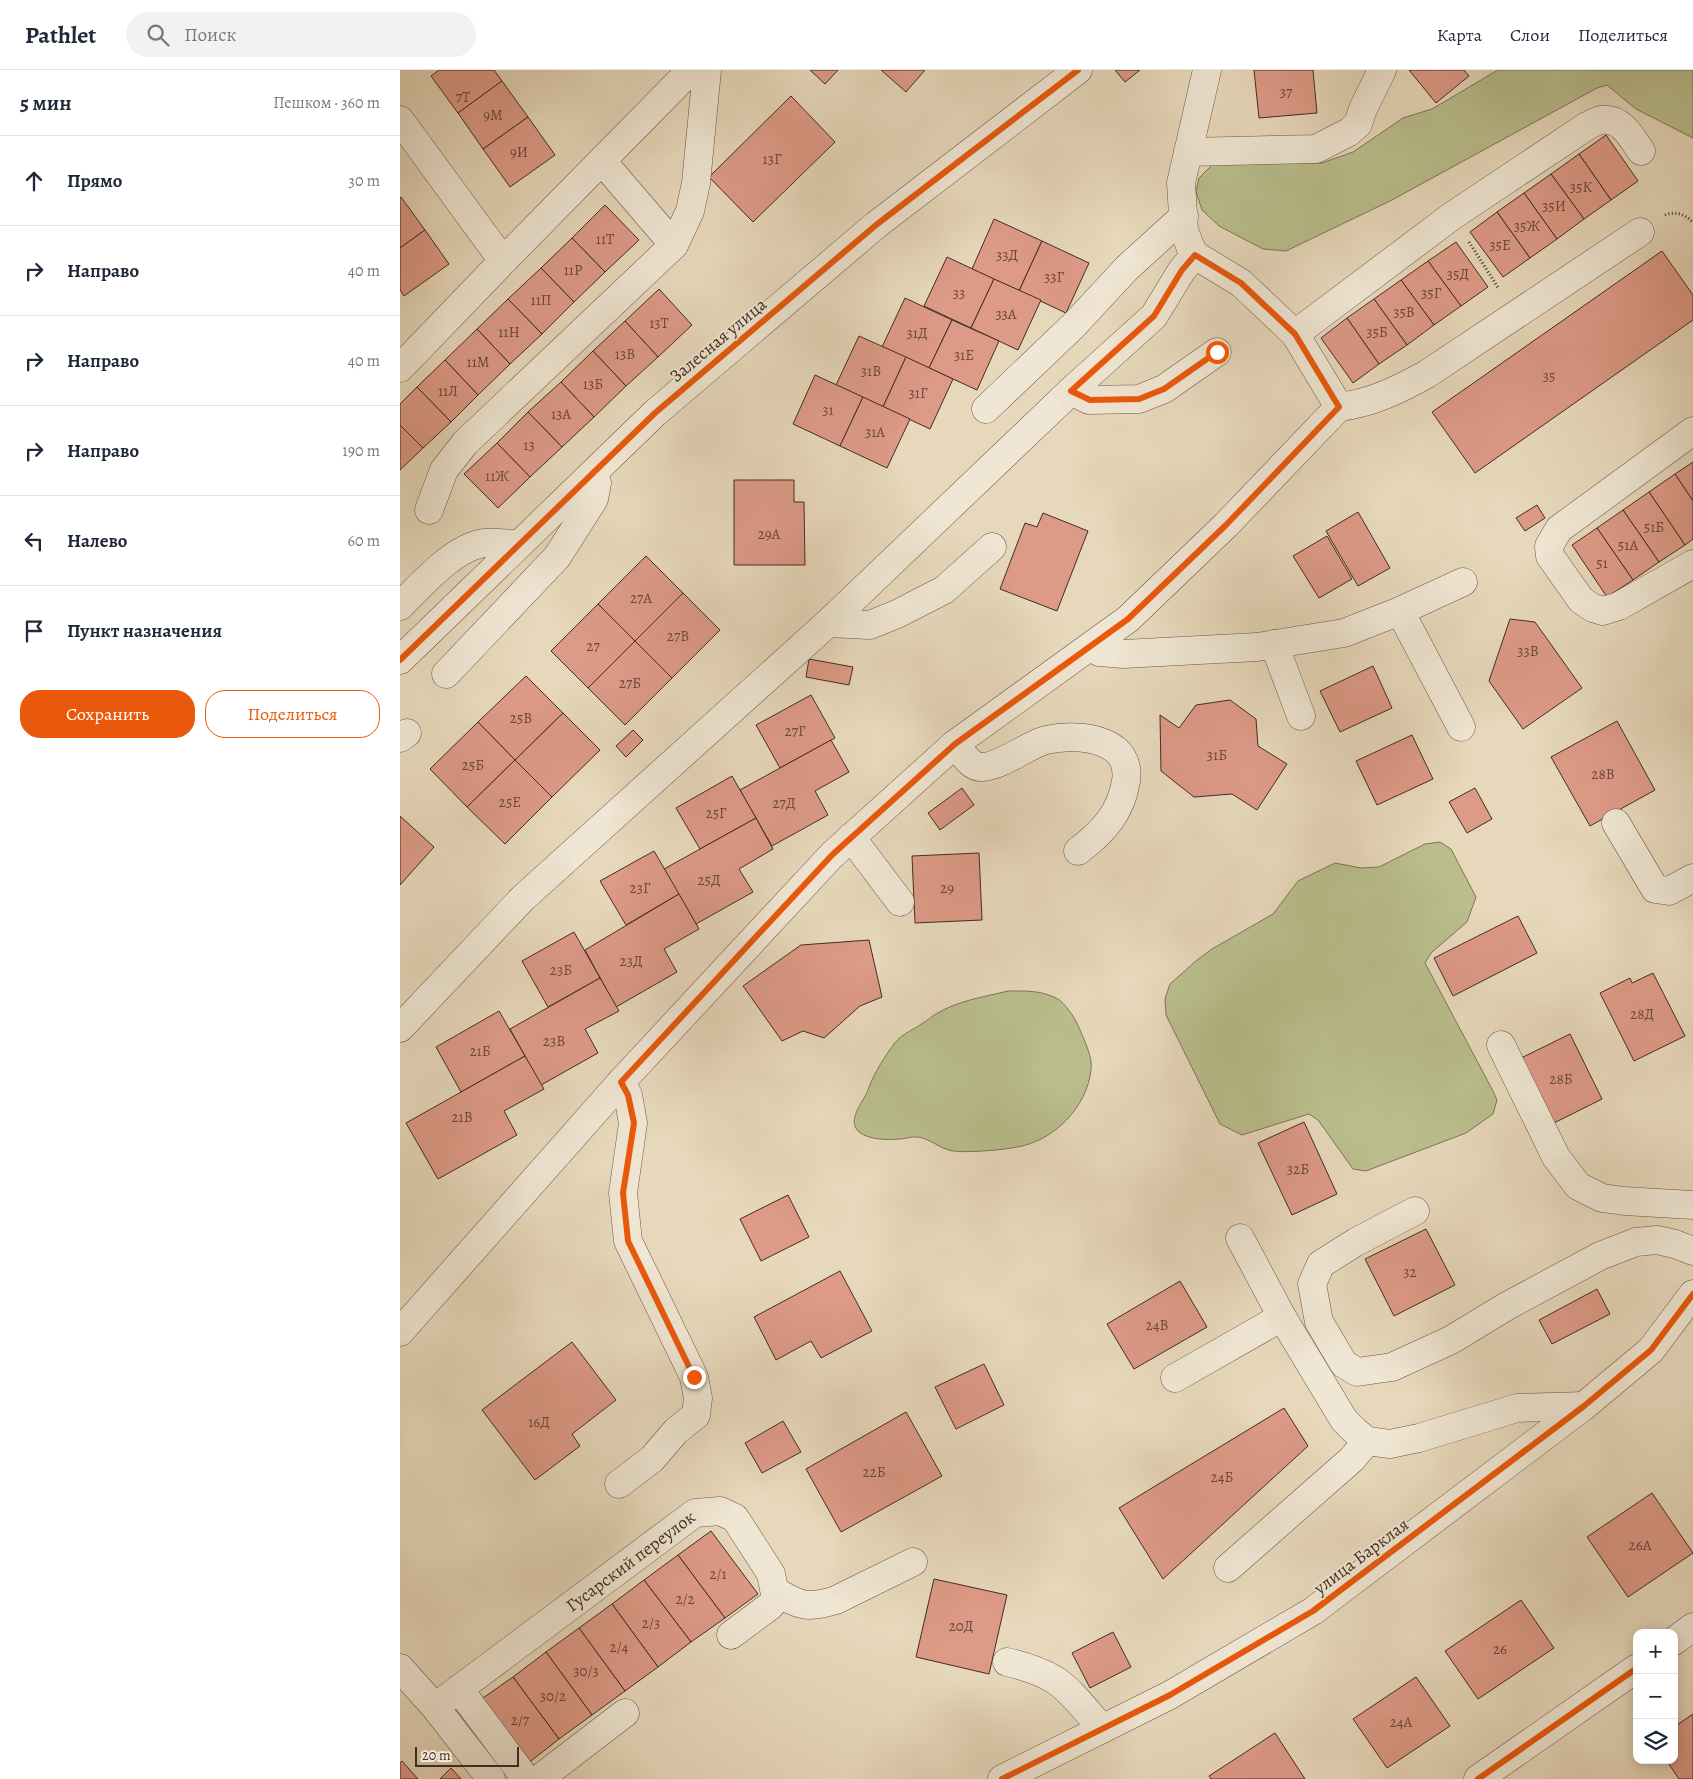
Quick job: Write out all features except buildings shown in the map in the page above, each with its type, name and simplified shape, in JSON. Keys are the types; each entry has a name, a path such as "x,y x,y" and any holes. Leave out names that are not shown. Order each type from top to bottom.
{"street":[{"path":"400,368 503,260 691,70"},
{"path":"429,510 444,470 465,443 674,245 690,211 696,183 708,70"},
{"name":"Залесная улица","path":"400,660 655,413 876,225 1078,70"},
{"path":"1207,70 1181,183 1184,230 1190,246 1195,255 1241,283 1295,334 1339,407"},
{"path":"1188,152 1316,149 1349,132 1358,124 1363,109 1382,70"},
{"path":"400,120 503,260"},
{"path":"1295,334 1452,216 1588,126 1602,120 1609,120 1623,126 1641,151"},
{"path":"602,161 674,245"},
{"path":"986,410 1074,325 1127,268 1184,216"},
{"path":"400,1332 621,1082 832,855 955,744 1128,619 1226,525 1339,407 1377,399 1427,374 1640,232"},
{"path":"400,1028 523,898 828,623 1071,391 1154,316 1182,270 1195,255"},
{"path":"1071,391 1090,400 1139,399 1164,389 1217,352"},
{"path":"1693,431 1559,530 1549,546 1550,556 1581,600 1592,608 1603,611 1619,606 1693,564"},
{"path":"446,674 557,557 594,499 597,483 593,474"},
{"path":"400,606 459,552 484,543 520,544"},
{"path":"828,623 870,624 897,614 944,590 992,547"},
{"path":"1091,646 1099,652 1122,654 1257,647 1344,633 1400,611 1463,582"},
{"path":"1400,611 1462,726"},
{"path":"1274,644 1301,716"},
{"path":"955,744 973,765 982,768 1044,740 1073,736 1111,745 1122,756 1126,768 1124,789 1112,819 1099,834 1078,851"},
{"path":"1616,823 1655,889 1669,891 1693,878"},
{"path":"851,837 900,902"},
{"path":"1501,1045 1556,1157 1578,1186 1602,1198 1693,1205"},
{"path":"619,1484 652,1459 676,1431 696,1415 698,1398 694,1377 628,1241 623,1193 634,1123 628,1095 621,1082"},
{"path":"1415,1211 1356,1242 1321,1264 1312,1284 1319,1322 1344,1364 1357,1372 1392,1366 1451,1340 1507,1306 1600,1256 1636,1242 1657,1240 1693,1251"},
{"path":"1240,1238 1282,1317 1344,1420 1367,1441 1390,1444 1419,1438 1518,1408 1584,1406"},
{"name":"улица Барклая","path":"1002,1779 1170,1695 1313,1611 1584,1406 1651,1350 1693,1294"},
{"path":"1175,1378 1282,1317"},
{"path":"1228,1568 1352,1459 1367,1441"},
{"name":"Гусарский переулок","path":"435,1707 694,1513 720,1511 735,1518 771,1574 775,1591"},
{"path":"775,1591 804,1606 823,1604 836,1600 913,1562"},
{"path":"731,1636 770,1606 776,1599 775,1591"},
{"path":"1678,1638 1693,1627"},
{"path":"1007,1662 1030,1668 1056,1681 1072,1695 1102,1729"},
{"path":"400,1668 435,1707 491,1779"},
{"path":"1478,1779 1633,1671"},
{"path":"459,1689 526,1779"},
{"path":"539,1779 624,1712"}],"path":[{"path":"1452,216 1515,314"}],"green space":[{"path":"1498,70 1693,70 1693,138 1636,109 1607,85 1597,88 1392,200 1286,251 1263,249 1219,226 1202,210 1196,192 1199,178 1214,163 1322,163 1353,152 1403,118 1432,109"},
{"path":"1440,842 1451,849 1476,897 1467,922 1431,953 1425,963 1493,1091 1497,1100 1493,1114 1466,1133 1366,1171 1353,1169 1318,1120 1309,1114 1242,1135 1220,1124 1166,1015 1165,999 1170,984 1212,949 1273,914 1298,881 1335,863 1361,868 1379,867 1425,844"},
{"path":"1008,991 1038,992 1059,1000 1073,1017 1090,1055 1091,1070 1083,1097 1076,1109 1056,1130 1044,1138 1011,1148 967,1152 953,1151 918,1137 884,1139 868,1137 859,1132 854,1124 857,1110 867,1094 878,1068 898,1039 936,1014 953,1006"}],"cycle path":[{"path":"400,660 655,413 876,225 1078,70"},
{"path":"1002,1779 1170,1695 1313,1611 1584,1406 1651,1350 1693,1294"},
{"path":"1478,1779 1633,1671"}],"route":[{"path":"694,1377 628,1241 623,1193 634,1123 628,1095 621,1082 832,855 955,744 1128,619 1226,525 1339,407 1295,334 1241,283 1195,255 1182,270 1154,316 1071,391 1090,400 1139,399 1164,389 1217,352"}]}
